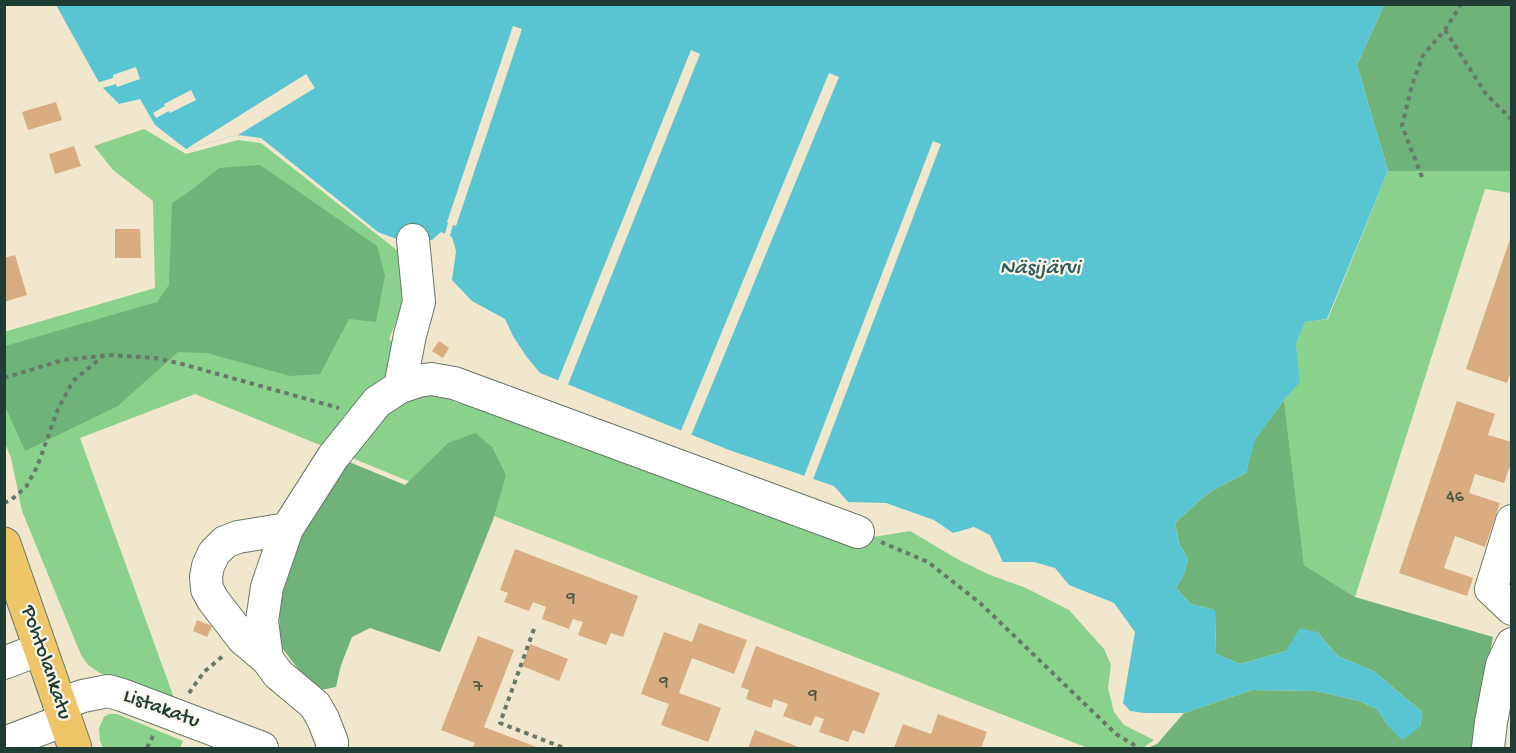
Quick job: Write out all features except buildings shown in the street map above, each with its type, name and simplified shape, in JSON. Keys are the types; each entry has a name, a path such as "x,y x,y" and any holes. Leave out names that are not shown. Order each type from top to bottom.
{"main road":[{"name":"Pohtolankatu","path":"4,544 67,724"}],"street":[{"path":"400,387 419,302 413,240"},
{"path":"267,658 261,621 267,587 286,529 333,457 365,415 378,402 400,387 418,381 431,379 454,383 858,532"},
{"path":"1512,521 1491,589 1512,609"},
{"path":"286,529 238,537 225,542 214,553 208,566 207,588 213,600 243,639 267,658 278,674 315,705 323,719 332,748"},
{"path":"1488,748 1502,665 1512,645"},
{"path":"4,663 40,649"},
{"name":"Listakatu","path":"4,743 67,724 83,696 108,691 262,748"}],"path":[{"path":"1422,177 1402,126 1412,85 1423,55 1444,30 1461,4"},
{"path":"1444,30 1486,94 1512,120"},
{"path":"4,378 63,360 103,356 154,358 365,415"},
{"path":"4,503 26,487 37,467 58,409 73,381 103,356"},
{"path":"858,532 928,562 980,603 1116,734 1139,748"},
{"path":"534,629 500,723 564,748"}],"green space":[{"path":"1384,5 1511,5 1511,171 1388,171 1357,65"},
{"path":"144,129 186,154 238,140 261,143 398,251 405,270 402,309 389,339 454,402 514,416 855,540 910,531 959,560 990,575 1026,588 1069,610 1104,649 1111,665 1108,688 1114,712 1124,725 1154,740 1143,748 1088,748 504,520 195,394 80,438 174,698 100,673 88,665 81,655 22,511 11,458 5,443 4,332 155,288 153,201 113,170 94,146"},
{"path":"260,165 377,246 385,276 376,322 349,319 320,374 290,376 207,353 178,352 118,406 25,451 5,406 5,346 157,302 169,285 172,203 219,168"},
{"path":"1388,171 1511,171 1511,193 1485,189 1355,597 1304,565 1284,400 1299,382 1296,344 1305,322 1328,319"},
{"path":"1284,400 1304,565 1355,597 1493,637 1472,748 1148,748 1157,744 1184,713 1252,690 1316,691 1359,701 1377,709 1388,726 1420,727 1422,712 1375,672 1338,656 1317,632 1286,651 1240,664 1216,654 1215,610 1191,604 1176,588 1184,574 1188,559 1179,543 1175,523 1208,493 1246,473 1254,440"},
{"path":"475,433 492,447 506,475 493,520 440,652 370,628 352,637 341,665 336,687 321,690 307,681 280,645 279,584 304,520 342,459 405,485 448,443"},
{"path":"117,714 183,741 180,748 103,748 99,728 104,717"}],"water":[{"name":"Näsijärvi","path":"56,5 1384,5 1357,65 1388,171 1327,319 1305,322 1296,344 1300,382 1255,440 1246,473 1208,493 1175,523 1179,543 1188,559 1184,574 1176,588 1191,604 1215,610 1216,654 1240,664 1286,651 1300,628 1317,632 1338,656 1375,672 1422,712 1420,727 1402,740 1388,726 1377,709 1359,701 1316,691 1252,690 1184,713 1130,711 1123,703 1135,632 1114,603 1069,585 1055,568 1034,562 1003,562 990,535 974,527 953,533 934,520 886,503 848,502 834,486 729,450 540,373 513,336 505,319 472,301 452,280 456,251 452,237 441,232 432,240 402,241 378,232 261,138 238,135 186,149 155,125 140,99 119,104 101,86"}],"pier":[{"path":"513,26 522,29 456,226 453,225 449,239 444,237 447,222"},
{"path":"691,50 700,54 567,387 557,383"},
{"path":"136,67 140,79 117,87 116,84 99,89 96,83 113,78 113,75"},
{"path":"829,73 839,77 690,438 680,433"},
{"path":"306,74 315,88 238,135 186,149"},
{"path":"191,90 196,100 156,118 153,113 165,106 164,104"},
{"path":"933,141 941,144 812,482 803,479"}]}
